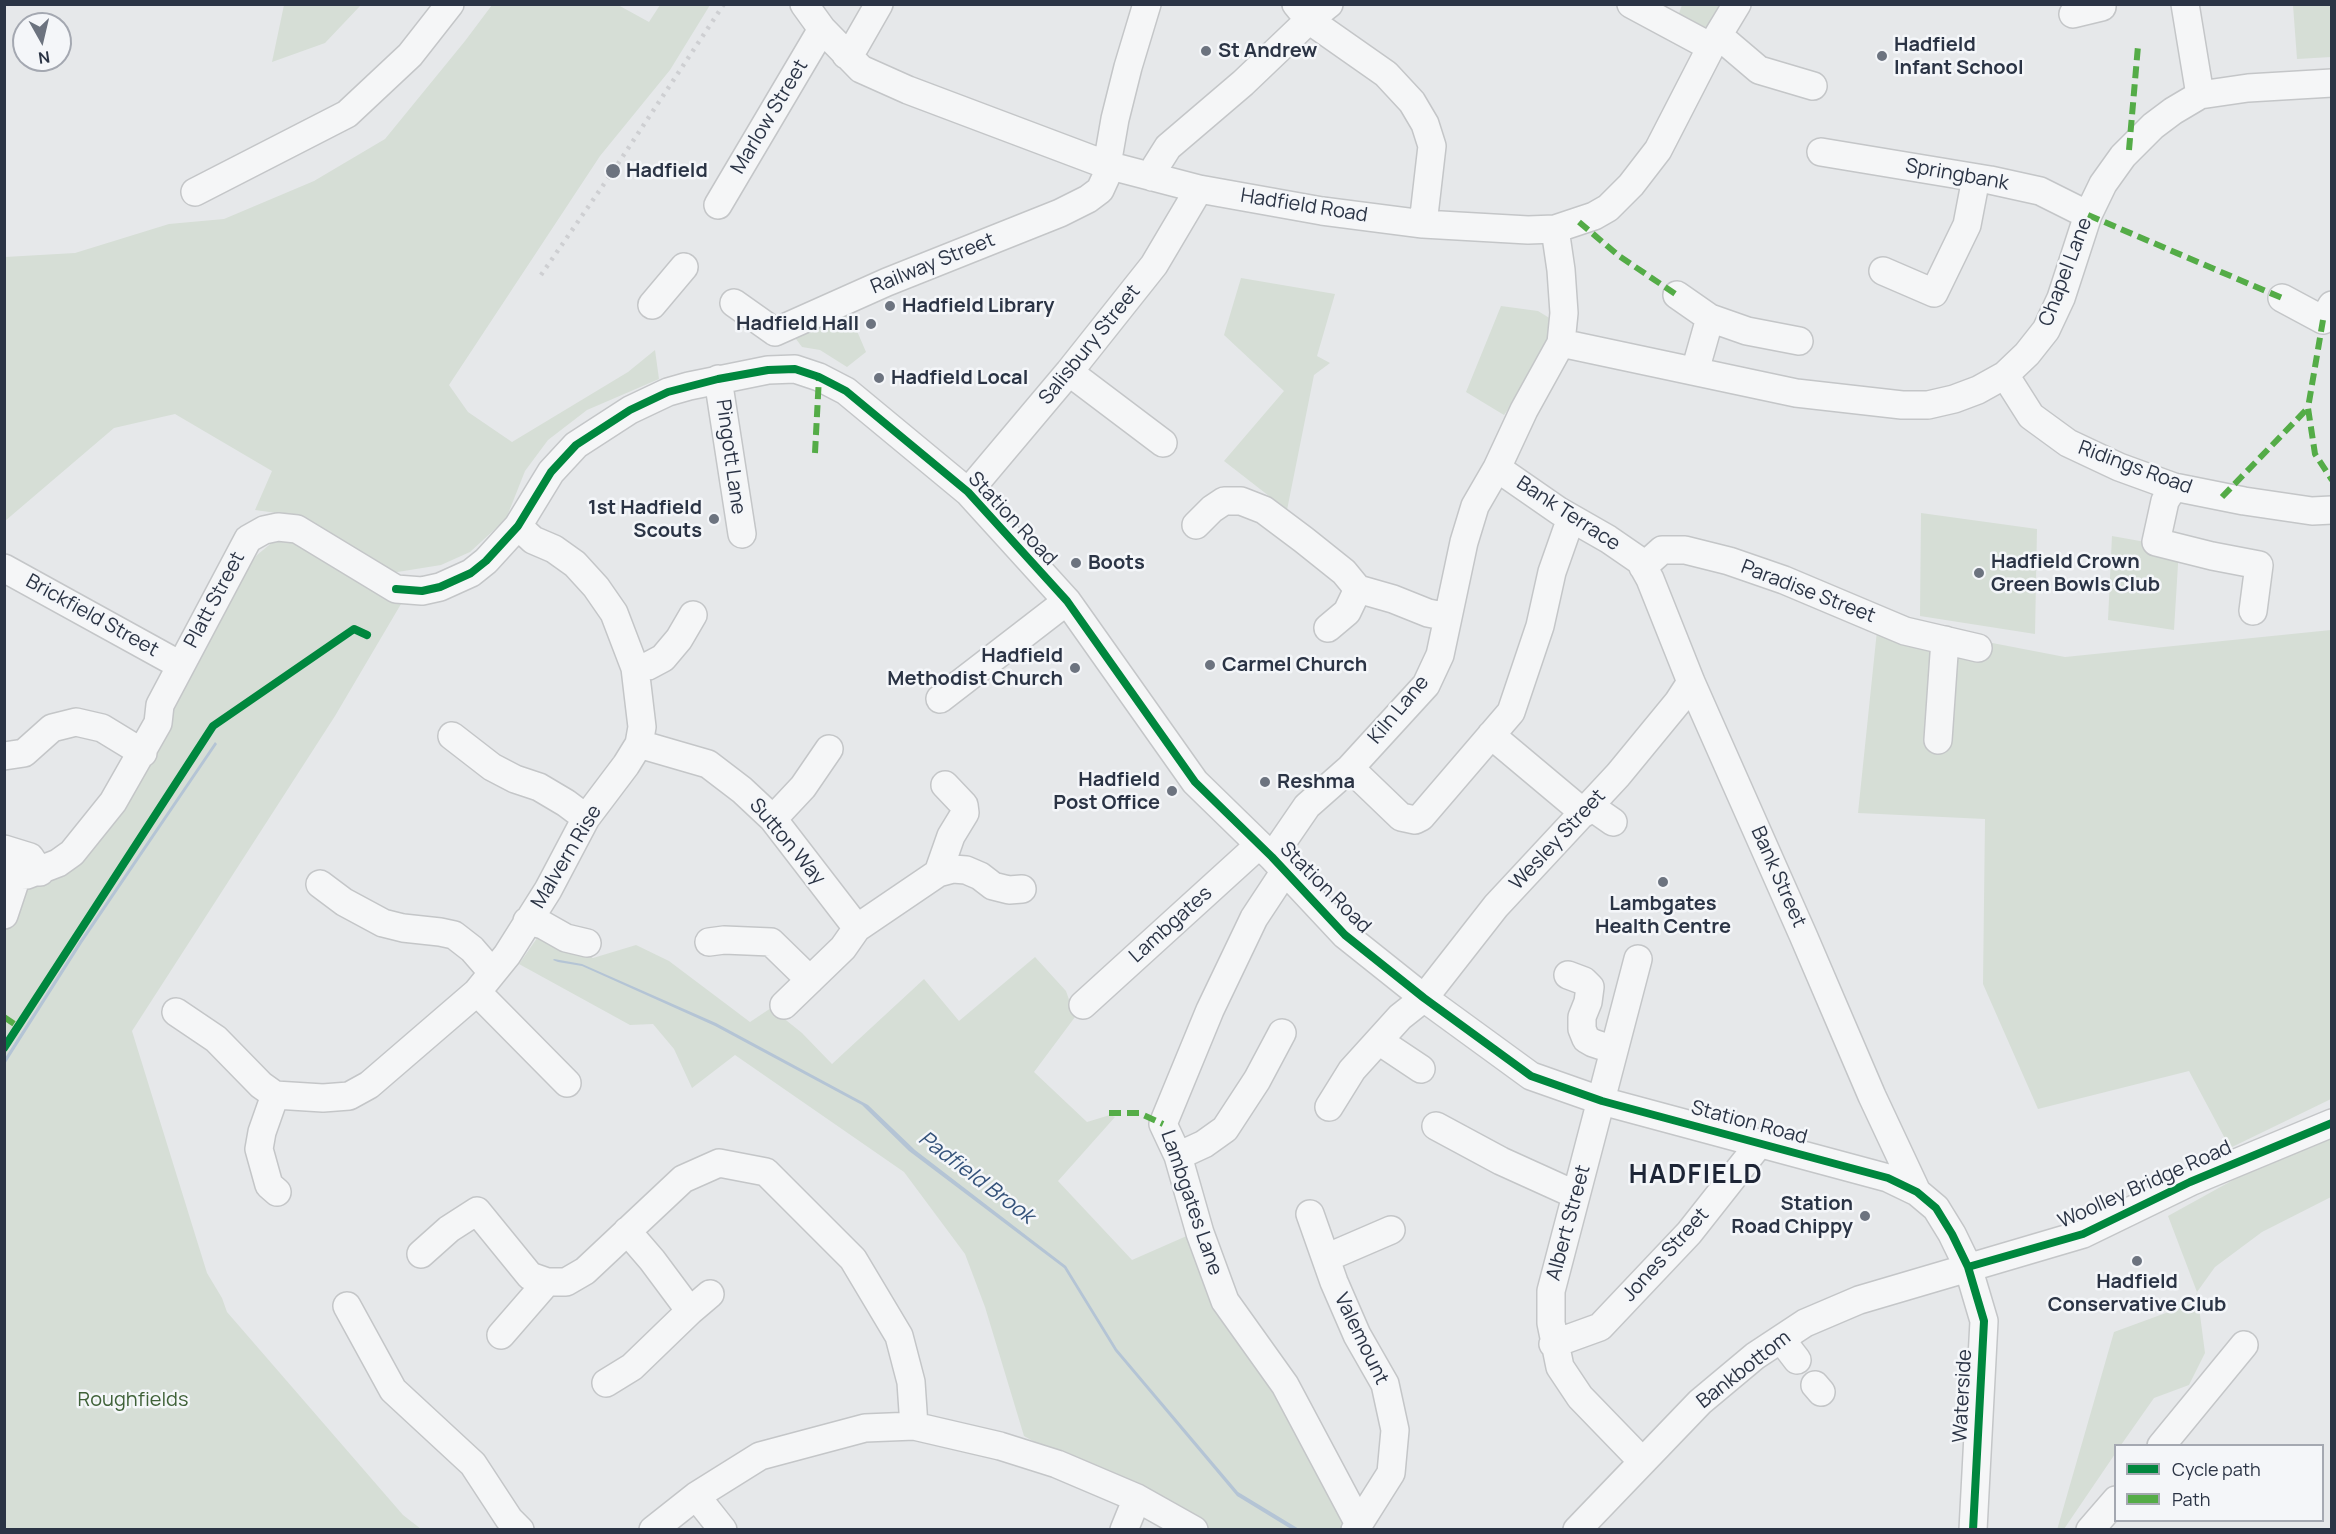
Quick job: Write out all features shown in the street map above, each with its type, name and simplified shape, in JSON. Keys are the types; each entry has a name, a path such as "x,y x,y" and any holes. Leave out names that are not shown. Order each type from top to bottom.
{"street":[{"path":"195,192 347,114 410,55 450,4"},
{"name":"Hadfield Road","path":"804,4 822,29 861,69 908,90 1109,165 1199,189 1322,211 1484,229 1555,229 1579,222 1608,208 1631,185 1658,150 1737,4"},
{"path":"846,55 855,46 879,4"},
{"name":"Railway Street","path":"775,332 887,282 1060,213 1088,199 1100,190 1109,165 1125,77 1148,4"},
{"path":"1632,4 1673,15 1759,70 1813,86"},
{"path":"2073,14 2102,7 2102,4"},
{"path":"2185,4 2200,95"},
{"path":"1152,177 1168,147 1243,83 1311,10 1386,74 1412,102 1425,124 1431,146 1423,224"},
{"name":"Marlow Street","path":"718,205 822,29"},
{"name":"Chapel Lane","path":"1561,343 1796,393 1902,405 1928,405 1954,399 1978,390 2005,375 2027,354 2046,330 2061,298 2088,215 2103,184 2123,156 2153,126 2200,95 2248,88 2331,83"},
{"name":"Springbank","path":"1821,152 2040,190 2088,215"},
{"path":"1883,271 1934,294 1967,225 1976,178"},
{"name":"Salisbury Street","path":"968,492 1069,372 1154,265 1199,189"},
{"path":"1555,229 1564,313 1561,343"},
{"path":"652,305 684,267"},
{"path":"1677,295 1710,318 1747,331 1799,341"},
{"path":"2282,298 2323,320 2331,305"},
{"path":"734,303 775,332 768,370"},
{"path":"1695,371 1710,318"},
{"name":"Kiln Lane","path":"1272,858 1307,806 1350,768 1426,685 1440,655 1464,542 1475,506 1561,343"},
{"name":"Station Road","path":"768,370 795,369 819,377 846,391 968,492 1067,601 1195,782 1345,935 1424,998 1531,1076 1602,1101 1888,1178 1917,1192 1936,1208 1968,1267"},
{"name":"Platt Street","path":"20,875 58,863 72,853 113,802 143,753 158,723 160,705 248,539 264,530 278,527 297,529 396,589 422,591 440,587 471,573 486,561 518,526 551,472 576,446 630,410 668,392 718,379 768,370"},
{"path":"1069,372 1163,443"},
{"name":"Ridings Road","path":"2005,375 2031,416 2068,442 2120,466 2174,487 2244,501 2301,509 2331,510"},
{"name":"Pingott Lane","path":"718,379 742,534"},
{"name":"Bank Terrace","path":"1497,468 1570,518 1608,539 1641,564"},
{"path":"2174,487 2165,501 2156,542 2259,565 2253,611"},
{"path":"1196,525 1224,501 1241,501 1264,510 1304,540 1344,572 1358,590 1393,599 1428,613 1448,617"},
{"path":"1350,768 1401,818 1415,820 1421,817 1510,712 1540,626 1552,572 1570,518"},
{"path":"518,526 533,540 554,549 575,564 597,587 614,613 635,668 642,727 639,744"},
{"name":"Paradise Street","path":"1641,564 1662,550 1685,550 1729,561 1784,580 1905,631 1978,648"},
{"name":"Bank Street","path":"1641,564 1872,1096 1917,1192"},
{"name":"Brickfield Street","path":"4,568 180,665"},
{"path":"1328,628 1347,612 1358,590"},
{"path":"940,699 1067,601"},
{"path":"635,668 648,666 663,658 679,639 693,615"},
{"path":"1938,740 1945,640"},
{"name":"Wesley Street","path":"1329,1107 1352,1070 1400,1017 1424,998 1496,906 1555,840 1587,809 1678,702 1691,682"},
{"path":"4,756 24,753 52,728 75,722 102,728 143,753"},
{"path":"1491,735 1587,809 1613,822"},
{"path":"452,736 492,767 515,779 539,787 566,802 586,818"},
{"name":"Malvern Rise","path":"275,1095 323,1098 349,1096 369,1085 484,982 507,955 548,890 586,818 606,794 639,744"},
{"name":"Sutton Way","path":"639,744 708,764 742,790 773,819 857,928"},
{"path":"773,819 803,788 829,749"},
{"path":"938,873 951,836 965,813 964,806 945,785"},
{"path":"4,849 30,858 20,875 4,915"},
{"name":"Lambgates","path":"1083,1005 1272,858"},
{"name":"Lambgates Lane","path":"1272,858 1254,918 1215,1000 1163,1124 1178,1156 1200,1233 1225,1301 1285,1385 1357,1527"},
{"path":"784,1005 843,948 857,928 938,873 953,869 966,870 980,876 993,886 1022,890"},
{"path":"320,884 344,902 383,923 454,935 472,949 484,982 567,1083"},
{"path":"527,921 543,925 566,938 587,943"},
{"path":"709,942 724,940 771,942 810,980"},
{"name":"Albert Street","path":"1638,958 1551,1291 1551,1323 1553,1344 1560,1367 1580,1397 1642,1461"},
{"path":"1568,975 1584,981 1590,987 1591,993 1582,1017 1582,1029 1586,1039 1614,1050"},
{"path":"176,1012 216,1039 246,1071 275,1095 262,1132 259,1149 269,1185 277,1192"},
{"path":"1178,1156 1209,1141 1225,1129 1257,1080 1282,1033"},
{"path":"1378,1041 1421,1069"},
{"name":"Woolley Bridge Road","path":"1968,1267 2083,1234 2190,1182 2331,1124"},
{"path":"1436,1126 1501,1161 1576,1195"},
{"name":"Jones Street","path":"1553,1344 1599,1327 1689,1233 1760,1143"},
{"path":"421,1254 449,1229 477,1211 530,1276 547,1282 566,1282 585,1271 683,1179 718,1163 766,1172 853,1259 898,1336 911,1382 914,1426"},
{"name":"Valemount","path":"1310,1214 1334,1282 1357,1335 1385,1384 1395,1430 1391,1473 1357,1527"},
{"path":"1326,1258 1391,1230"},
{"path":"606,1383 632,1367 700,1303 652,1260 627,1231"},
{"name":"Bankbottom","path":"1589,1525 1642,1461 1700,1402 1755,1356 1805,1323 1859,1300 1968,1267"},
{"name":"Waterside","path":"1968,1267 1984,1321 1973,1530"},
{"path":"501,1335 547,1282"},
{"path":"347,1306 393,1390 473,1464 509,1519 520,1530"},
{"path":"1781,1339 1797,1360"},
{"path":"2163,1444 2244,1345"},
{"path":"653,1530 696,1496 760,1456 865,1428 914,1426 1000,1446 1057,1464 1137,1498 1194,1530"},
{"path":"696,1496 723,1530"},
{"path":"1124,1530 1137,1498"},
{"path":"2091,1530 2114,1501"}],"green space":[{"path":"284,4 361,5 325,43 272,62"},
{"path":"492,5 618,5 649,22 660,5 710,5 670,70 600,156 449,385 468,412 512,442 628,372 655,350 659,379 587,410 548,440 525,471 506,519 470,552 441,565 385,574 298,516 255,510 272,471 175,414 114,428 5,521 5,257 75,253 169,224 224,219 314,181 385,139"},
{"path":"1682,5 1732,5 1711,40 1676,22"},
{"path":"2293,5 2331,5 2331,57 2297,59"},
{"path":"1241,278 1335,294 1317,356 1330,363 1314,375 1287,510 1224,461 1284,391 1224,335"},
{"path":"1501,306 1538,311 1551,319 1548,346 1536,370 1504,415 1466,392"},
{"path":"848,310 866,352 847,367 820,350 802,347 793,335"},
{"name":"Hadfield Crown Green Bowls Club","path":"1921,513 2037,529 2035,634 1920,616"},
{"path":"2112,536 2179,548 2174,630 2108,620"},
{"name":"Roughfields","path":"294,538 401,604 335,716 132,1031 207,1273 222,1298 227,1312 403,1515 421,1529 5,1529 4,932 21,887 90,851 168,733 170,715 240,579 257,555 274,541"},
{"path":"1878,621 2065,657 2331,630 2331,1099 2230,1148 2189,1071 2038,1109 1983,984 1985,819 1858,813"},
{"path":"542,931 593,958 636,945 669,961 750,1022 771,1008 802,1033 832,1064 924,979 959,1021 1035,957 1066,991 1075,1017 1034,1072 1087,1122 1110,1115 1115,1117 1058,1181 1132,1260 1198,1231 1363,1529 1201,1529 1024,1436 985,1307 965,1254 904,1172 735,1055 692,1088 674,1049 653,1024 630,1025 519,964"},
{"path":"2331,1131 2331,1197 2262,1232 2215,1267 2197,1292 2168,1216 2300,1143"},
{"path":"2197,1292 2205,1353 2189,1385 2154,1398 2122,1444 2114,1444 2114,1455 2064,1529 2057,1530 2114,1332 2193,1303"}],"water":[{"path":"215,742 217,744 82,943 5,1064 5,1058 79,942"},
{"path":"554,959 582,964 716,1023 868,1105 915,1150 1066,1266 1117,1349 1238,1492 1299,1529 1291,1529 1237,1496 1115,1351 1064,1268 909,1151 862,1105 715,1026 582,966 558,962"}],"railway":[{"path":"541,275 724,4"}],"marked path":[{"path":"2129,150 2138,46"},
{"path":"2088,215 2282,298"},
{"path":"1579,222 1619,256 1677,295"},
{"path":"2323,320 2308,408 2315,454 2332,480"},
{"path":"815,453 819,377"},
{"path":"2222,497 2308,408"},
{"path":"4,1017 19,1027"},
{"path":"1109,1113 1139,1113 1163,1124"}],"cycle path":[{"path":"396,589 422,591 440,587 471,573 486,561 518,526 551,472 576,445 630,410 668,392 718,379 768,370 795,369 819,377 846,391 968,492 1067,601 1195,782 1272,857 1345,935 1424,998 1531,1076 1602,1101 1888,1178 1917,1192 1936,1208 1968,1267 1984,1321 1973,1530"},
{"path":"4,1048 213,726 354,629 367,635"},
{"path":"1968,1267 2083,1234 2190,1182 2332,1123"}],"place":[{"name":"St Andrew","path":"1206,51"},
{"name":"Hadfield Infant School","path":"1882,56"},
{"name":"Hadfield","path":"613,171"},
{"name":"Hadfield Library","path":"890,306"},
{"name":"Hadfield Hall","path":"871,324"},
{"name":"Hadfield Local","path":"879,378"},
{"name":"1st Hadfield Scouts","path":"714,519"},
{"name":"Boots","path":"1076,563"},
{"name":"Hadfield Crown Green Bowls Club","path":"1979,573"},
{"name":"Carmel Church","path":"1210,665"},
{"name":"Hadfield Methodist Church","path":"1075,668"},
{"name":"Reshma","path":"1265,782"},
{"name":"Hadfield Post Office","path":"1172,791"},
{"name":"Lambgates Health Centre","path":"1663,882"},
{"name":"Station Road Chippy","path":"1865,1216"},
{"name":"Hadfield Conservative Club","path":"2137,1261"}],"district":[{"name":"HADFIELD","path":"1696,1176"}],"water label":[{"name":"Padfield Brook","path":"976,1178"}]}
